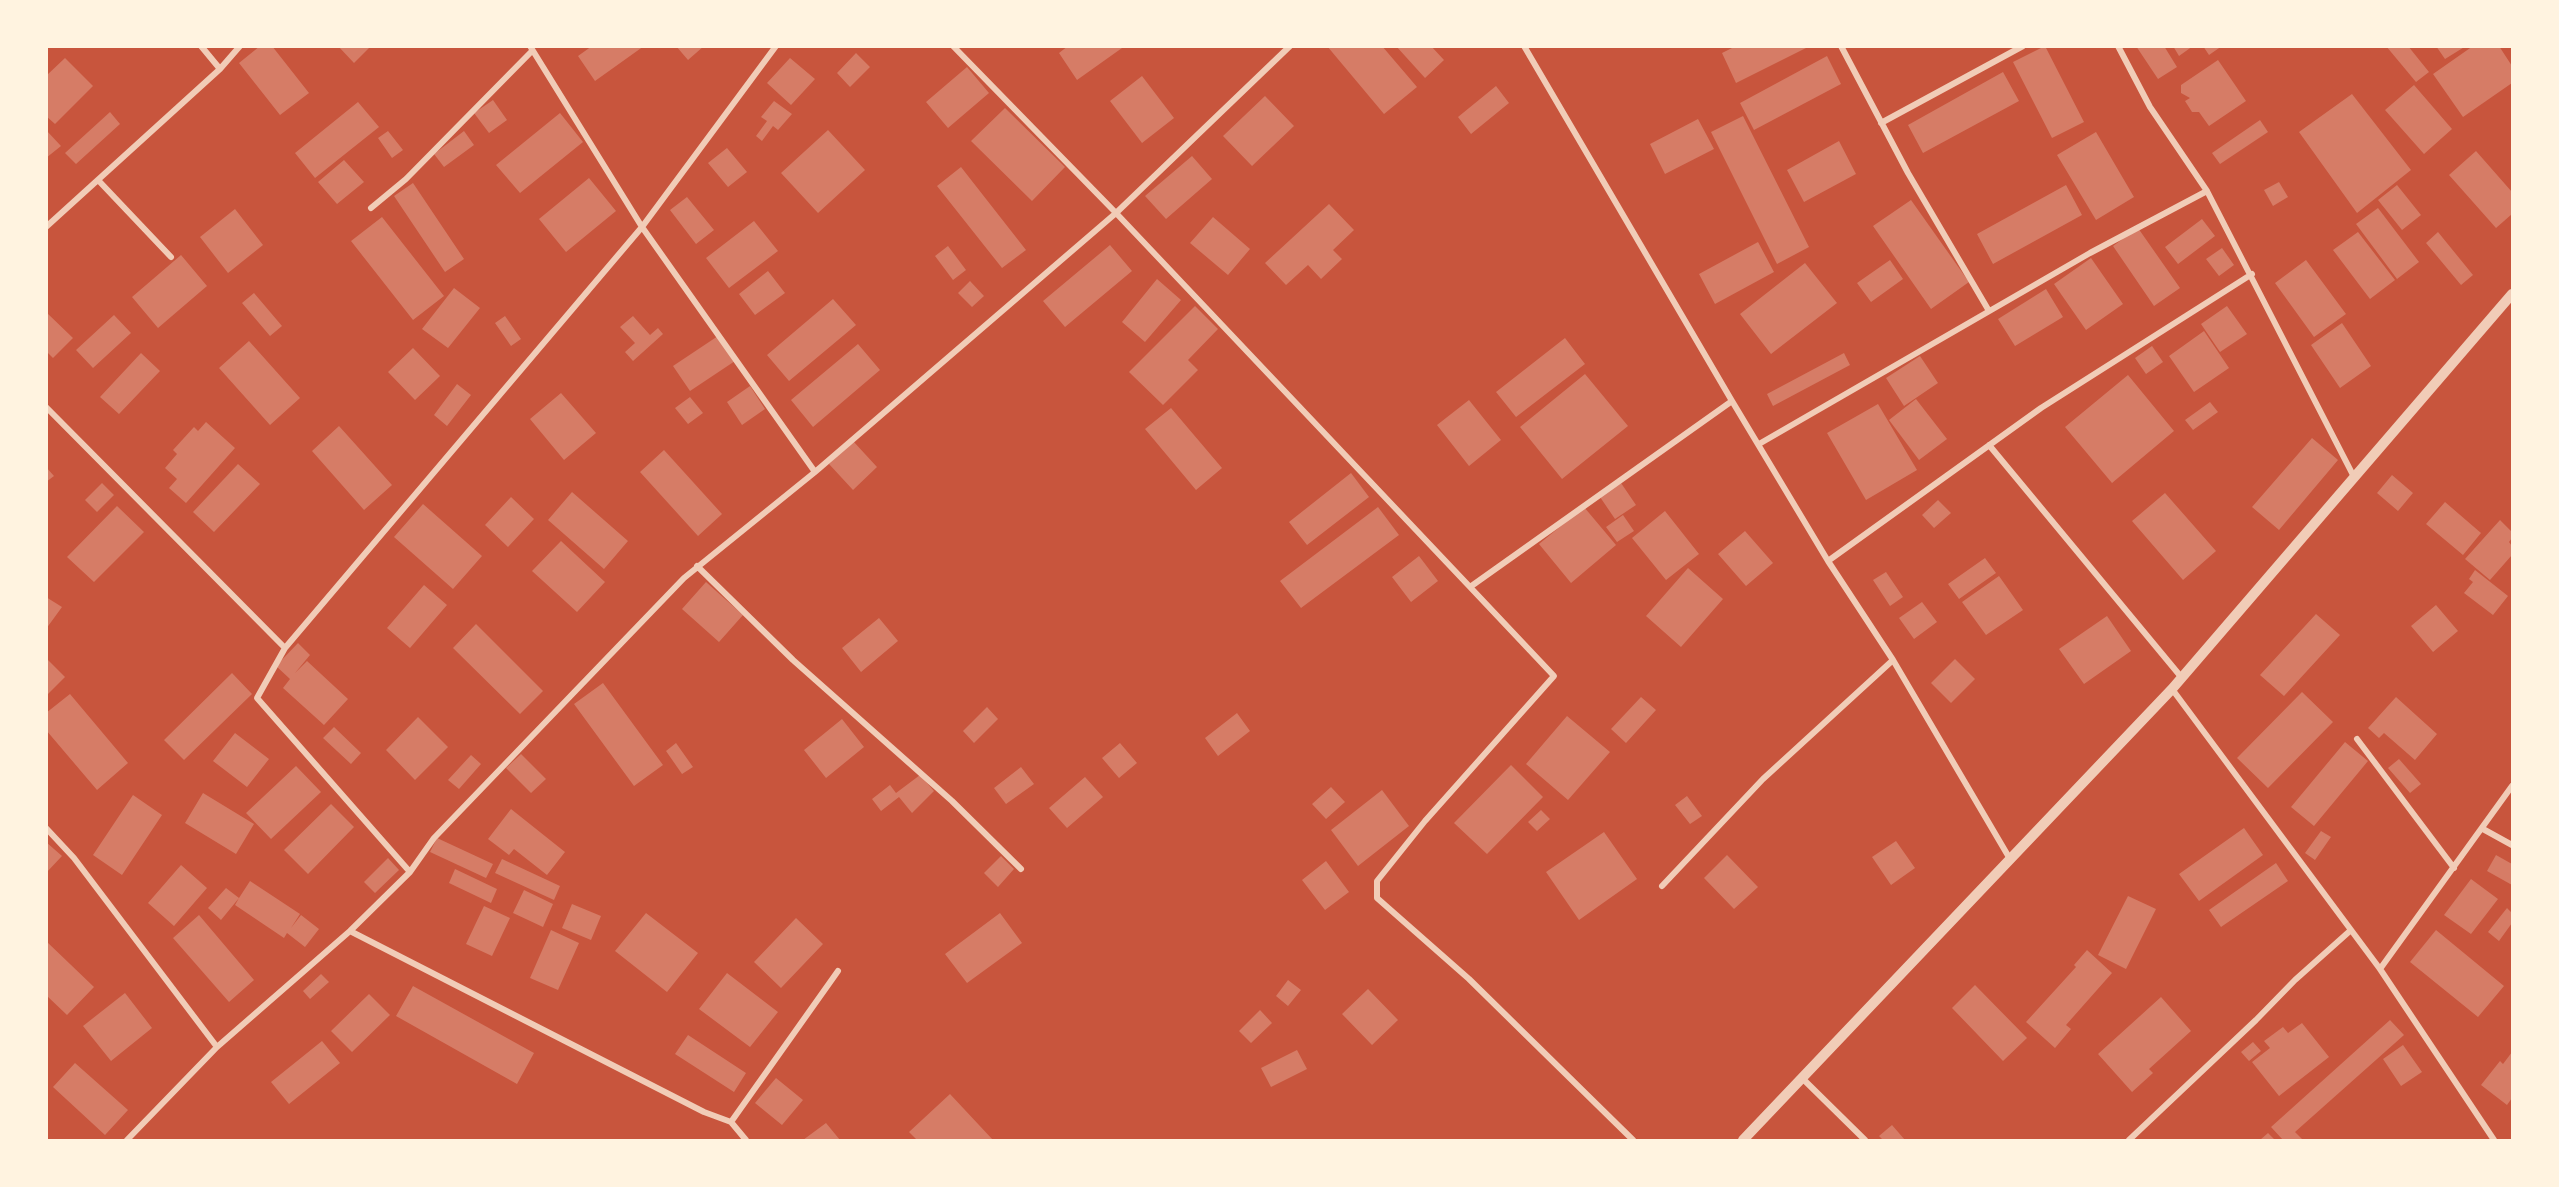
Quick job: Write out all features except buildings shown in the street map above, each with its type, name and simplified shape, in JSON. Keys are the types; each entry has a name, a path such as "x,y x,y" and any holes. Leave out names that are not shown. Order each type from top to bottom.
{"street":[{"path":"201,46 220,69"},
{"path":"46,227 220,69 240,46"},
{"path":"410,872 257,698 285,648 642,227 776,46"},
{"path":"953,46 1116,213 1554,676 1425,821 1377,881 1377,898 1469,978 1633,1140"},
{"path":"127,1140 217,1047 350,931 410,872 434,838 697,566 815,472 1116,213 1290,46"},
{"path":"1524,46 1732,402 1828,561 1893,660 2010,859"},
{"path":"1841,46 1881,123 1989,311"},
{"path":"1881,123 2023,46"},
{"path":"2118,46 2150,107 2207,191 2252,274 2354,477"},
{"path":"371,208 406,179 531,49 642,227 815,472"},
{"path":"98,180 171,257"},
{"path":"1759,444 2090,253 2207,191"},
{"path":"1828,561 2041,408 2252,274"},
{"path":"1743,1140 2182,678 2512,294"},
{"path":"1470,587 1732,402"},
{"path":"46,407 285,648"},
{"path":"1989,445 2182,678"},
{"path":"697,566 793,660 952,801 1021,869"},
{"path":"1662,886 1763,779 1893,660"},
{"path":"2172,689 2380,969 2494,1140"},
{"path":"2357,739 2454,868"},
{"path":"2380,969 2512,786"},
{"path":"46,828 74,858 217,1047"},
{"path":"2483,829 2512,845"},
{"path":"2129,1140 2295,980 2351,930"},
{"path":"350,931 704,1112 731,1122 746,1140"},
{"path":"731,1122 838,971"},
{"path":"1802,1078 1865,1140"}]}
